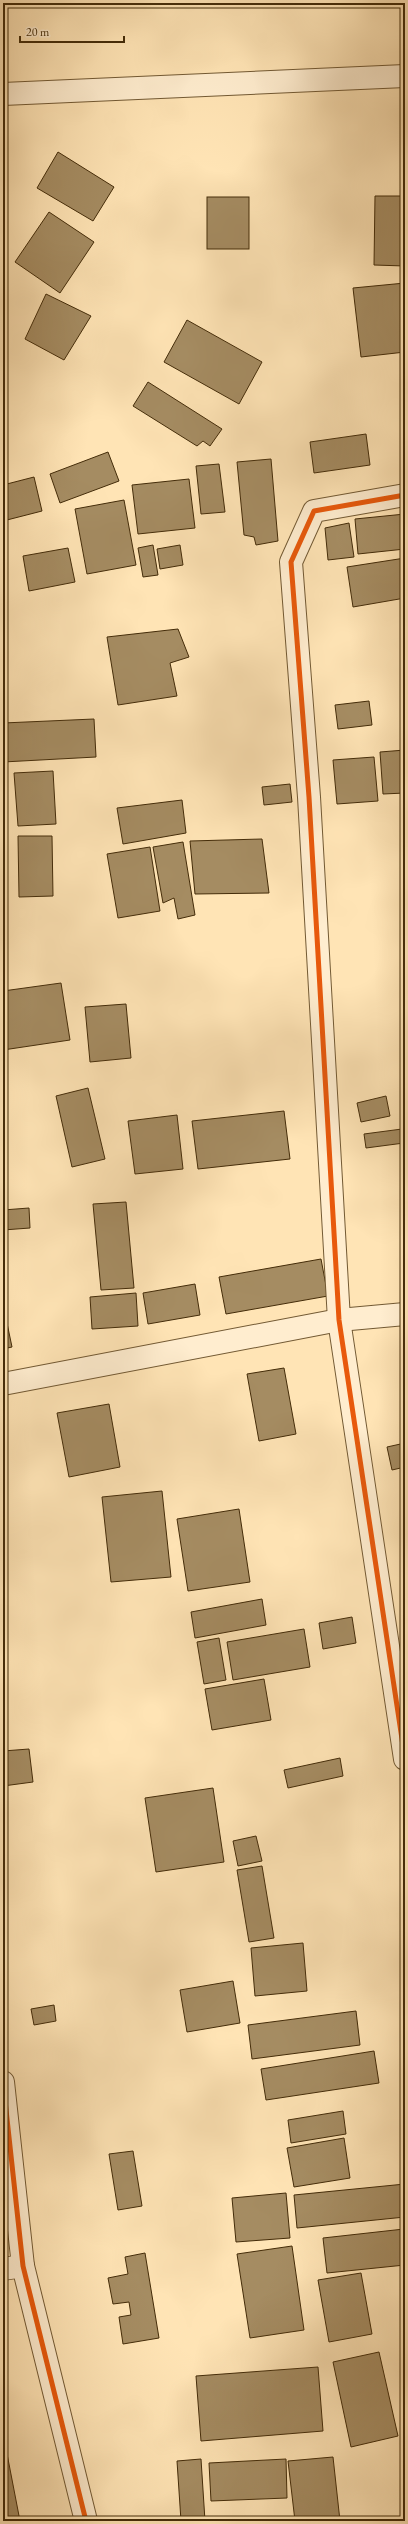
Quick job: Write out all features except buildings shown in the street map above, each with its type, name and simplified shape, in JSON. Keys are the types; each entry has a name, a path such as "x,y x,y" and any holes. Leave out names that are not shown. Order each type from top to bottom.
{"street":[{"path":"3,94 405,76"},
{"path":"405,495 314,511 291,562 309,797 339,1320 405,1758"},
{"path":"3,1384 339,1320 405,1314"},
{"path":"3,2082 13,2267 86,2521"}],"cycle path":[{"path":"405,495 314,511 291,562 309,797 339,1320 405,1759"},
{"path":"3,2082 23,2266 86,2521"}]}
